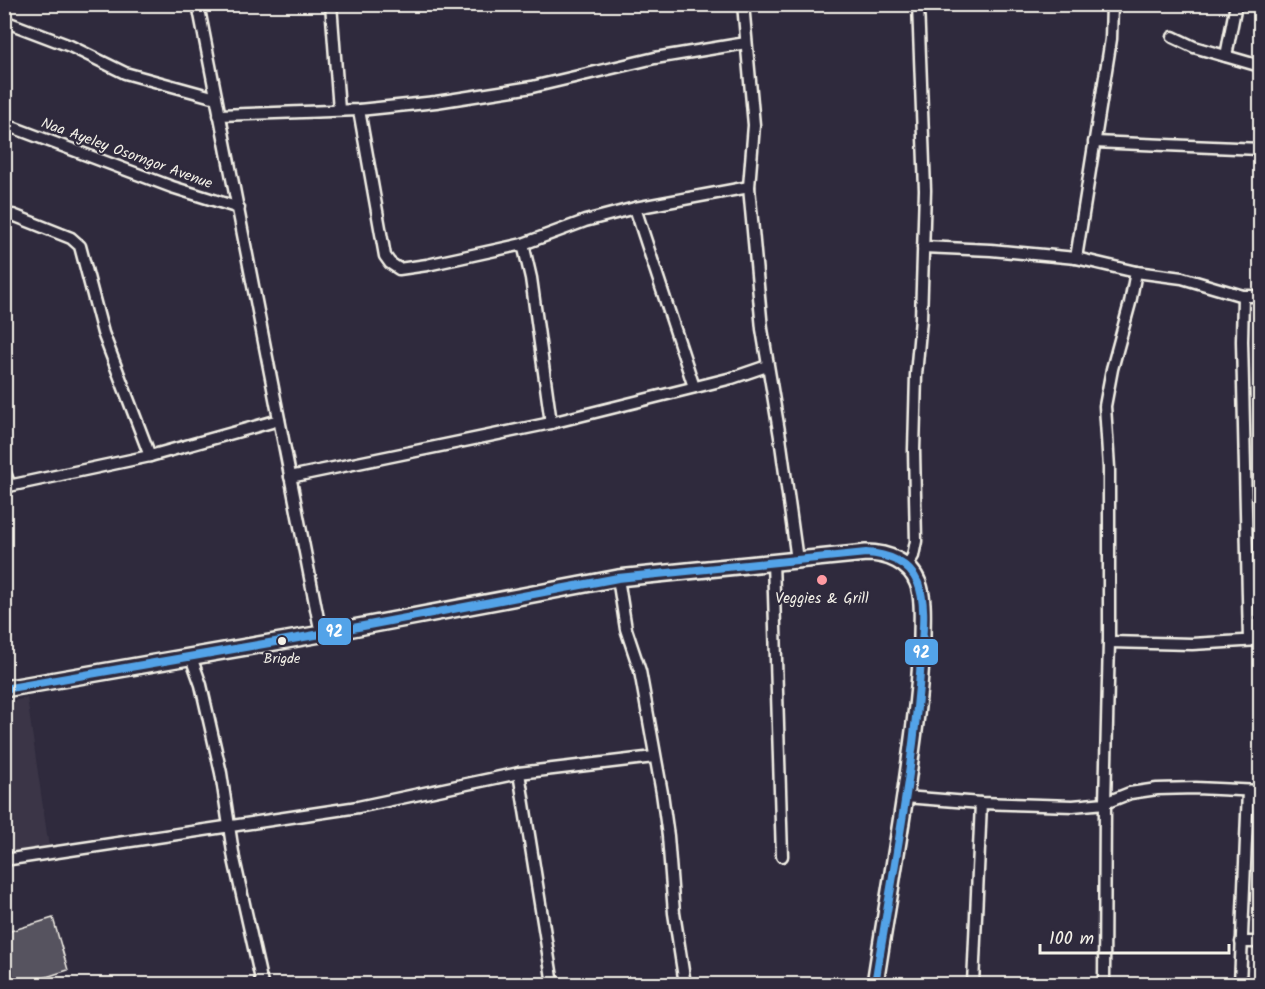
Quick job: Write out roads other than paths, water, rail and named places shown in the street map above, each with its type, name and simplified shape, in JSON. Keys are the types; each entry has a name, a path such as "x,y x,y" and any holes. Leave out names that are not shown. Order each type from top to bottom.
{"street":[{"path":"198,4 321,634"},
{"path":"331,4 339,110"},
{"path":"743,4 754,125 749,187 767,366 780,437 797,560"},
{"path":"907,566 913,556 916,541 914,450 916,375 921,319 925,159 918,4"},
{"path":"1076,258 1110,39 1112,4"},
{"path":"1226,56 1236,4"},
{"path":"4,21 70,46 125,73 216,98"},
{"path":"1173,37 1194,47 1260,66"},
{"path":"219,116 359,110 436,102 532,87 655,58 746,43"},
{"path":"359,110 382,245 385,256 399,269 427,266 524,244 585,221 635,208 749,187"},
{"name":"Naa Ayeley Osorngor Avenue","path":"4,124 172,187 239,208"},
{"path":"1094,142 1260,149"},
{"path":"635,208 694,387"},
{"path":"13,215 71,238 80,246 104,333 150,456"},
{"path":"524,244 531,278 551,423"},
{"path":"923,247 991,250 1076,258 1136,272 1182,278 1243,296 1260,296"},
{"path":"1104,984 1109,642 1109,468 1105,406 1136,272"},
{"path":"1243,296 1242,352 1249,640"},
{"path":"290,477 551,423 767,366"},
{"path":"4,470 7,486 150,456 279,420"},
{"path":"4,689 321,634 618,578 773,561 882,553 907,566 918,583 921,597 922,650 919,698 875,984"},
{"path":"773,561 782,856"},
{"path":"618,578 626,629 640,671 668,836 674,913 685,984"},
{"path":"1109,642 1192,644 1260,640"},
{"path":"191,657 201,685 221,773 228,825 262,984"},
{"path":"4,860 358,807 519,773 654,757"},
{"path":"519,773 553,984"},
{"path":"905,797 981,803 1073,806 1105,803 1130,793 1157,789 1260,791"},
{"path":"1240,984 1248,791"},
{"path":"973,984 981,803"},
{"path":"1241,942 1260,942"}],"place":[{"name":"Veggies & Grill","path":"822,580"},
{"name":"Brigde","path":"282,641"}]}
